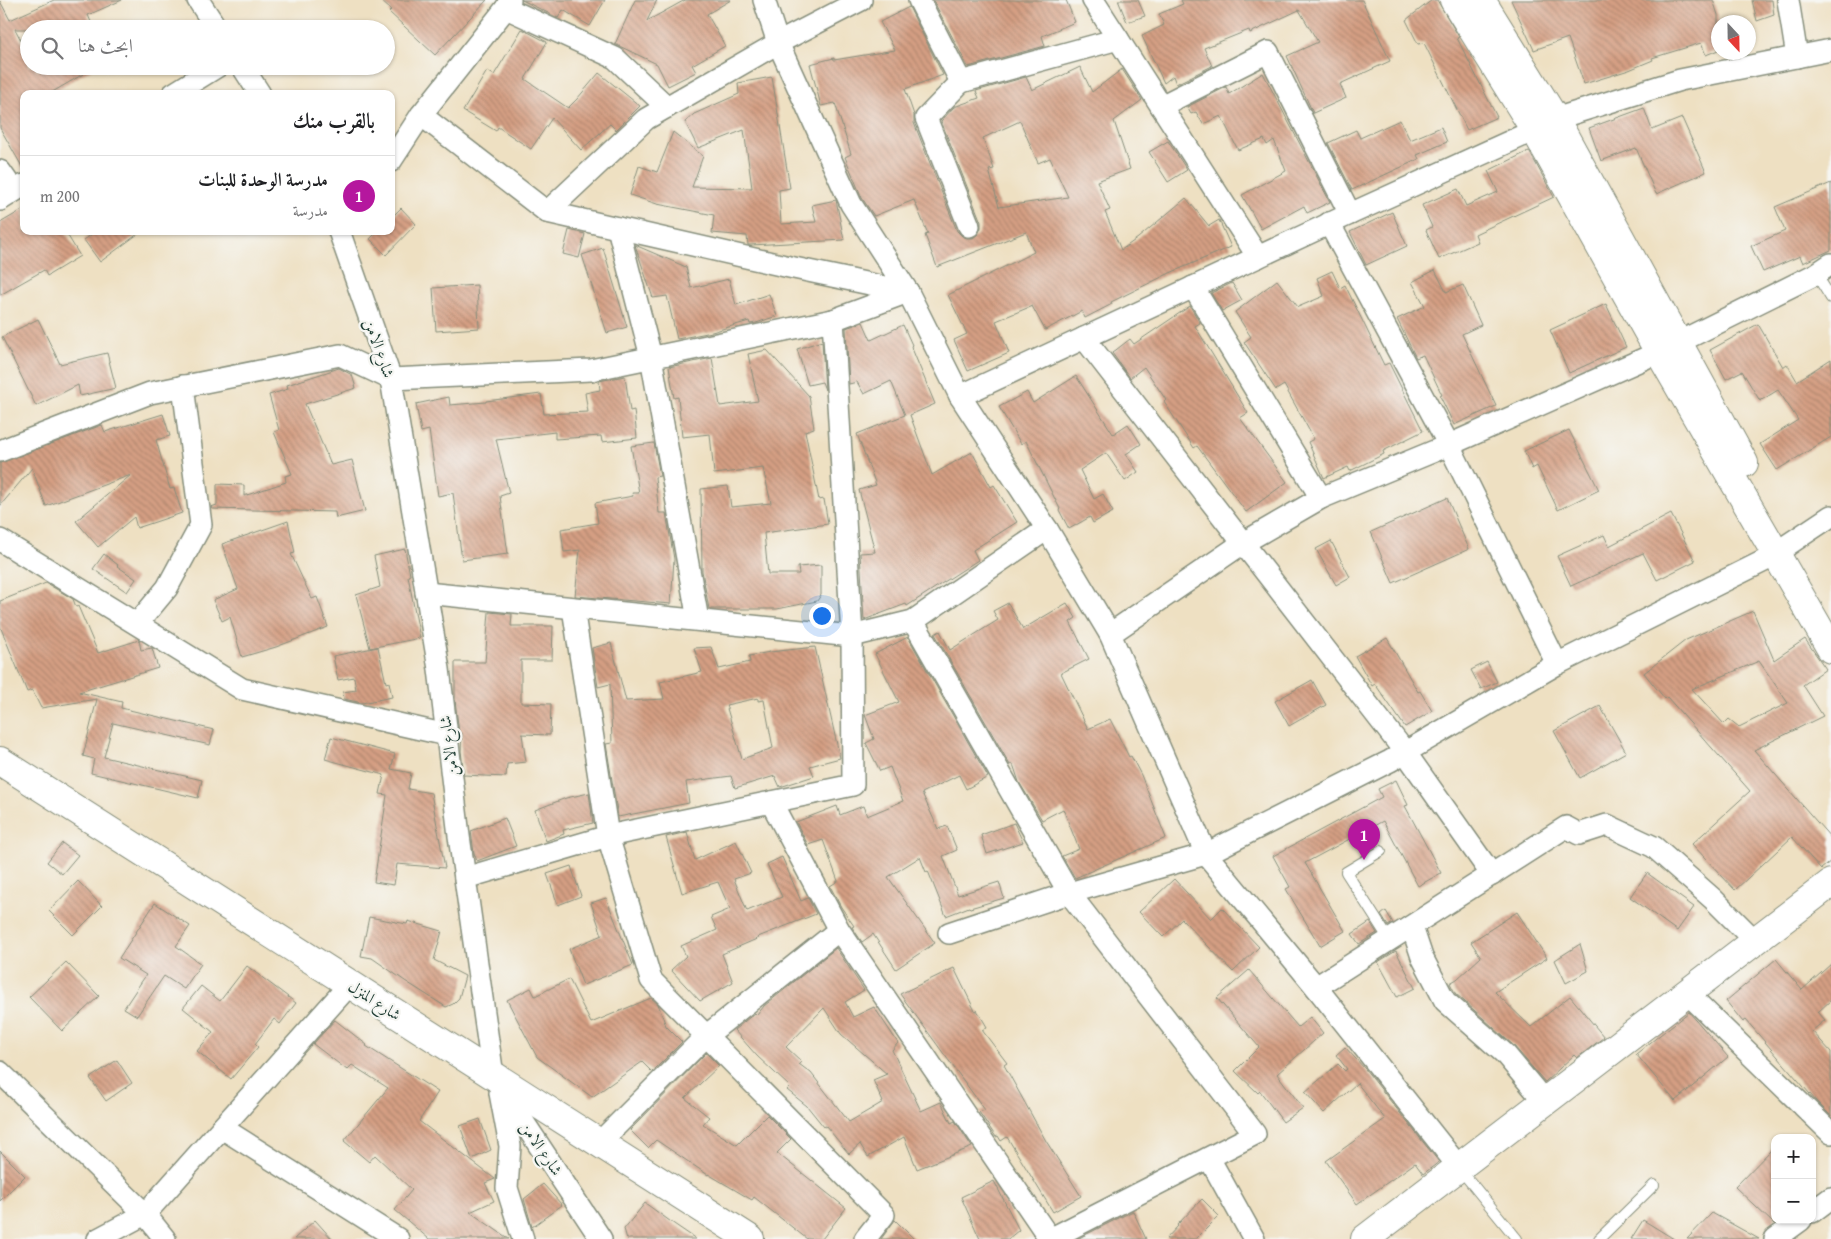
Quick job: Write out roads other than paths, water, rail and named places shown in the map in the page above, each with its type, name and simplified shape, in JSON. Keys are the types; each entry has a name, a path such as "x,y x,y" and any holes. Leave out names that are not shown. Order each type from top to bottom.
{"street":[{"path":"198,0 211,20"},
{"path":"764,0 778,43 852,204 908,292 960,396 1047,530 1110,634 1206,854 1316,987 1458,1166"},
{"path":"547,212 646,119 778,43 861,0"},
{"path":"919,0 961,82"},
{"path":"1093,0 1258,257"},
{"path":"1454,0 1545,124"},
{"path":"1481,0 1545,124 1782,550 1831,649"},
{"path":"1788,0 1797,57"},
{"path":"395,155 422,115 508,4 614,58 667,107"},
{"path":"968,226 926,118 961,82 1118,38"},
{"path":"960,396 1545,124 1680,80 1831,50"},
{"path":"1161,106 1268,52 1350,214"},
{"path":"179,90 204,75"},
{"path":"248,75 257,90"},
{"path":"422,115 547,212 908,292"},
{"path":"0,170 12,192"},
{"path":"1329,223 1449,445 1557,664"},
{"path":"618,228 651,358 698,620"},
{"name":"شارع الامن","path":"341,235 391,379 439,669 465,878 496,1080 601,1239"},
{"path":"1110,634 1243,543 1321,498 1449,445 1668,347 1823,269"},
{"path":"1193,287 1321,498"},
{"path":"0,451 150,393 340,355 391,379 591,370 833,320 908,292"},
{"path":"465,878 608,836 853,785 852,636 833,320"},
{"path":"1084,338 1405,752 1492,875"},
{"path":"137,624 167,588 201,525 183,386"},
{"path":"949,933 1069,893 1206,854 1405,752 1557,664 1782,550 1831,516"},
{"path":"426,593 852,636 913,621 1047,530"},
{"path":"0,540 242,689 447,735"},
{"path":"1782,550 1831,611"},
{"path":"573,608 608,836 651,980 884,1216 865,1239"},
{"path":"771,802 839,930 1050,1239 1255,1134 1069,893 913,621"},
{"name":"شارع المنزل","path":"0,761 350,984 496,1080 600,1143 750,1239"},
{"path":"1316,987 1566,827 1578,834 1607,826 1654,847 1713,899 1755,941"},
{"path":"1365,1239 1458,1166 1545,1102 1831,883"},
{"path":"1412,927 1422,957 1445,1001 1505,1054 1545,1102"},
{"path":"600,1143 706,1036 839,930"},
{"path":"98,1239 145,1214 350,984"},
{"path":"1687,993 1831,1133"},
{"path":"0,1072 145,1214 165,1239"},
{"path":"496,1080 510,1146 507,1188 523,1239"},
{"path":"222,1128 398,1239"},
{"path":"1209,1158 1254,1239"},
{"path":"1816,1209 1831,1198"},
{"path":"1775,1239 1796,1224"}],"lane":[{"path":"1823,269 1831,298"},
{"path":"1381,850 1346,872 1390,941"},
{"path":"1458,1166 1516,1239"},
{"path":"1599,1239 1654,1185"}],"place":[{"name":"مدرسة الوحدة للبنات","path":"1364,860"}]}
